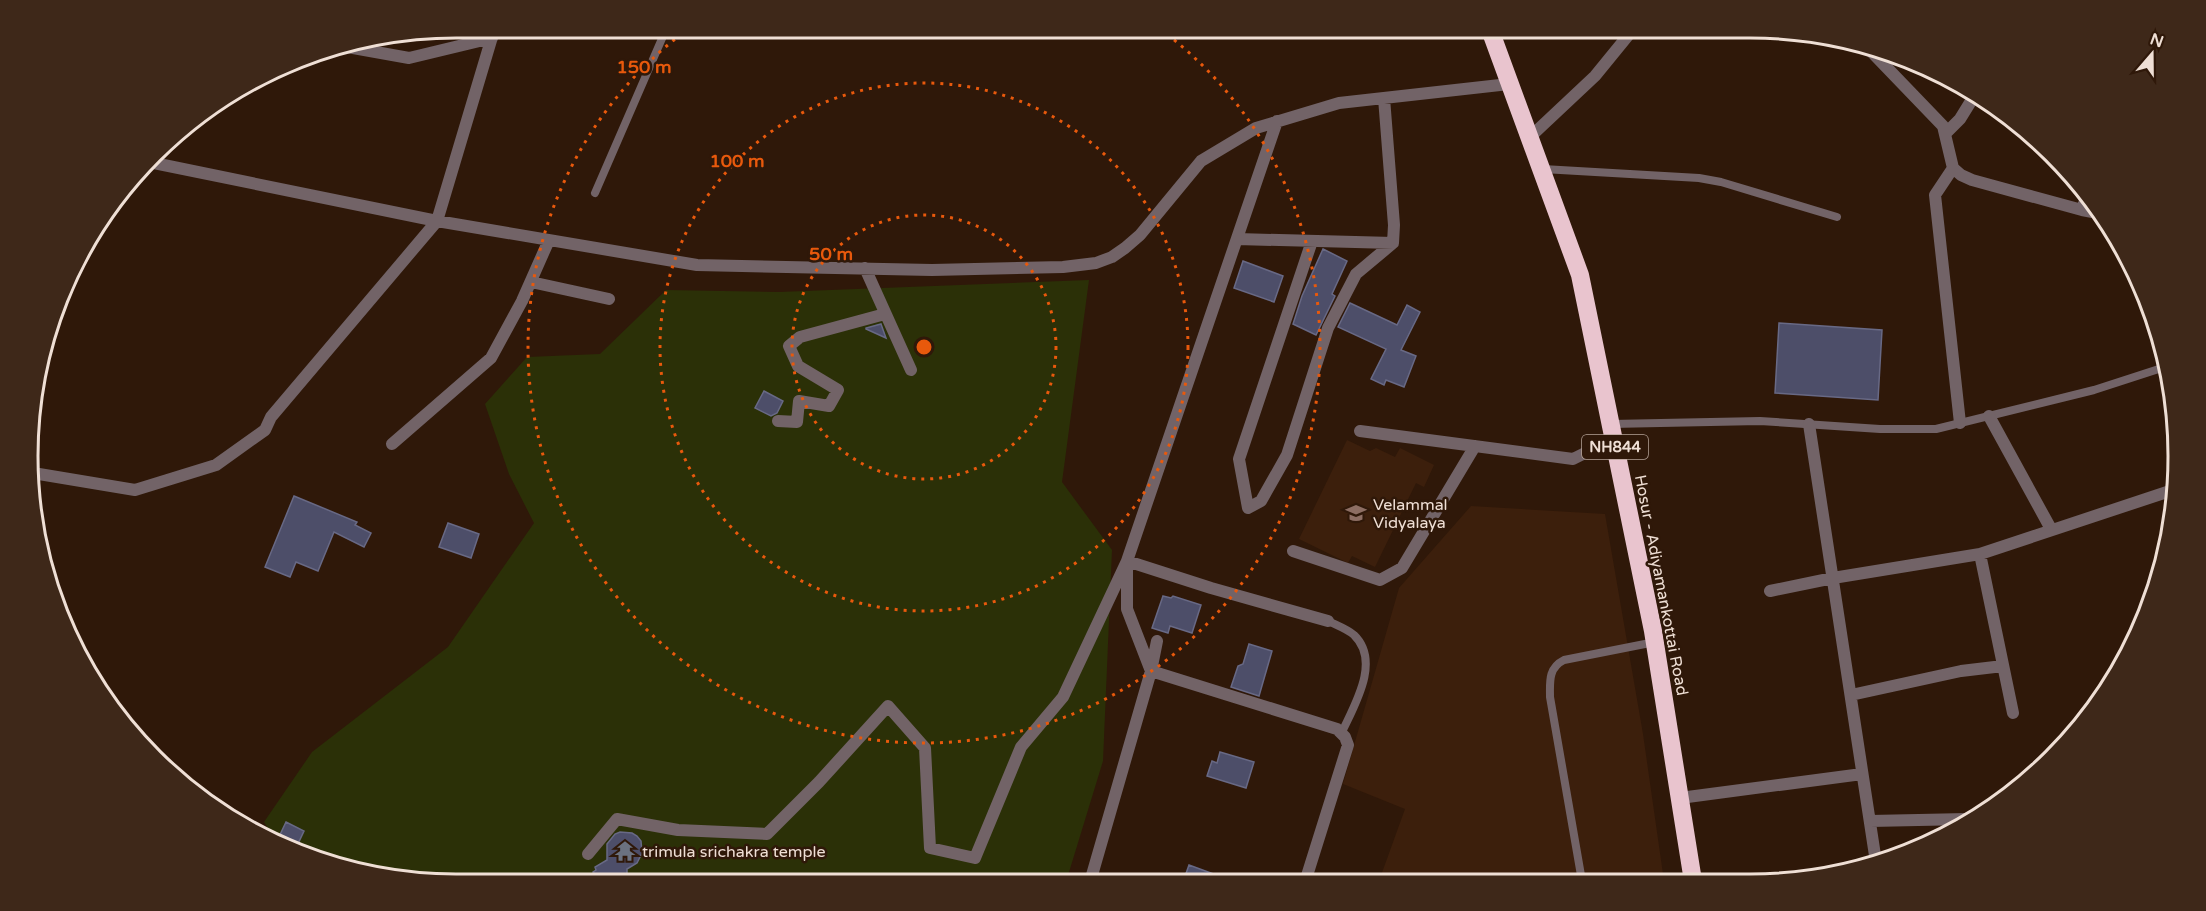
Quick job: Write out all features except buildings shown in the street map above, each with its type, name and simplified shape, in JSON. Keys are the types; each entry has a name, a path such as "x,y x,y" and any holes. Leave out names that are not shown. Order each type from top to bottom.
{"highway":[{"name":"Hosur - Adiyamankottai Road","path":"1492,38 1580,275 1654,642 1692,874"}],"street":[{"path":"360,49 409,58 474,38"},
{"path":"38,474 135,490 216,465 265,430 271,417 437,221 491,38"},
{"path":"1529,138 1595,76 1626,38"},
{"path":"1878,58 1939,120 1956,172 1972,180 2090,211"},
{"path":"157,164 437,221 697,265 932,270 1051,268 1096,263 1112,257 1140,235 1201,161 1256,128 1339,103 1509,84"},
{"path":"1312,241 1239,459 1248,508 1261,501 1287,455 1328,328 1356,274 1393,243 1394,225 1384,98"},
{"path":"1945,134 1960,119 1971,101"},
{"path":"588,854 617,819 678,830 767,834 819,782 888,706 925,748 930,848 975,858 1021,747 1063,697 1128,561 1277,122"},
{"path":"1953,168 1935,195 1960,423"},
{"path":"2082,210 2084,204"},
{"path":"1237,239 1393,243"},
{"path":"392,444 491,358 531,282 549,240"},
{"path":"865,268 911,370"},
{"path":"531,282 609,299"},
{"path":"778,421 797,422 799,401 829,406 838,390 798,366 789,346 800,337 885,314"},
{"path":"1989,416 2051,529"},
{"path":"1809,424 1875,854"},
{"path":"1360,431 1573,459 1612,432"},
{"path":"1293,551 1380,580 1402,568 1475,447"},
{"path":"1770,591 1833,578 1980,554 2167,492"},
{"path":"1980,554 2013,713"},
{"path":"1128,561 1211,588 1329,621"},
{"path":"1128,561 1127,609 1151,670"},
{"path":"1092,874 1151,670 1157,641"},
{"path":"1851,695 1961,671 2003,666"},
{"path":"1151,670 1342,732 1348,745 1308,874"},
{"path":"1680,798 1863,774"},
{"path":"1870,821 1956,819"}],"lane":[{"path":"595,193 662,38"},
{"path":"1541,169 1699,178 1721,182 1837,217"},
{"path":"1612,432 1760,421 1880,429 1936,429 2094,390 2159,369"},
{"path":"1329,621 1352,633 1364,647 1366,669 1359,696 1342,732"},
{"path":"1581,874 1550,697 1552,670 1556,664 1564,660 1654,642"}],"shaded area":[{"name":"Velammal Vidyalaya","path":"1347,440 1370,451 1376,448 1395,457 1400,448 1434,465 1424,487 1416,483 1375,567 1352,556 1348,563 1299,539"},
{"path":"1471,506 1605,514 1643,734 1663,874 1382,874 1405,809 1343,784 1399,588"}],"green space":[{"path":"1089,280 1062,482 1112,550 1103,761 1068,874 428,873 347,859 296,842 268,828 264,822 312,752 448,647 534,523 509,474 485,404 527,357 600,354 666,290 779,292"}],"place":[{"name":"Velammal Vidyalaya","path":"1356,513"},
{"name":"trimula srichakra temple","path":"625,851"}]}
